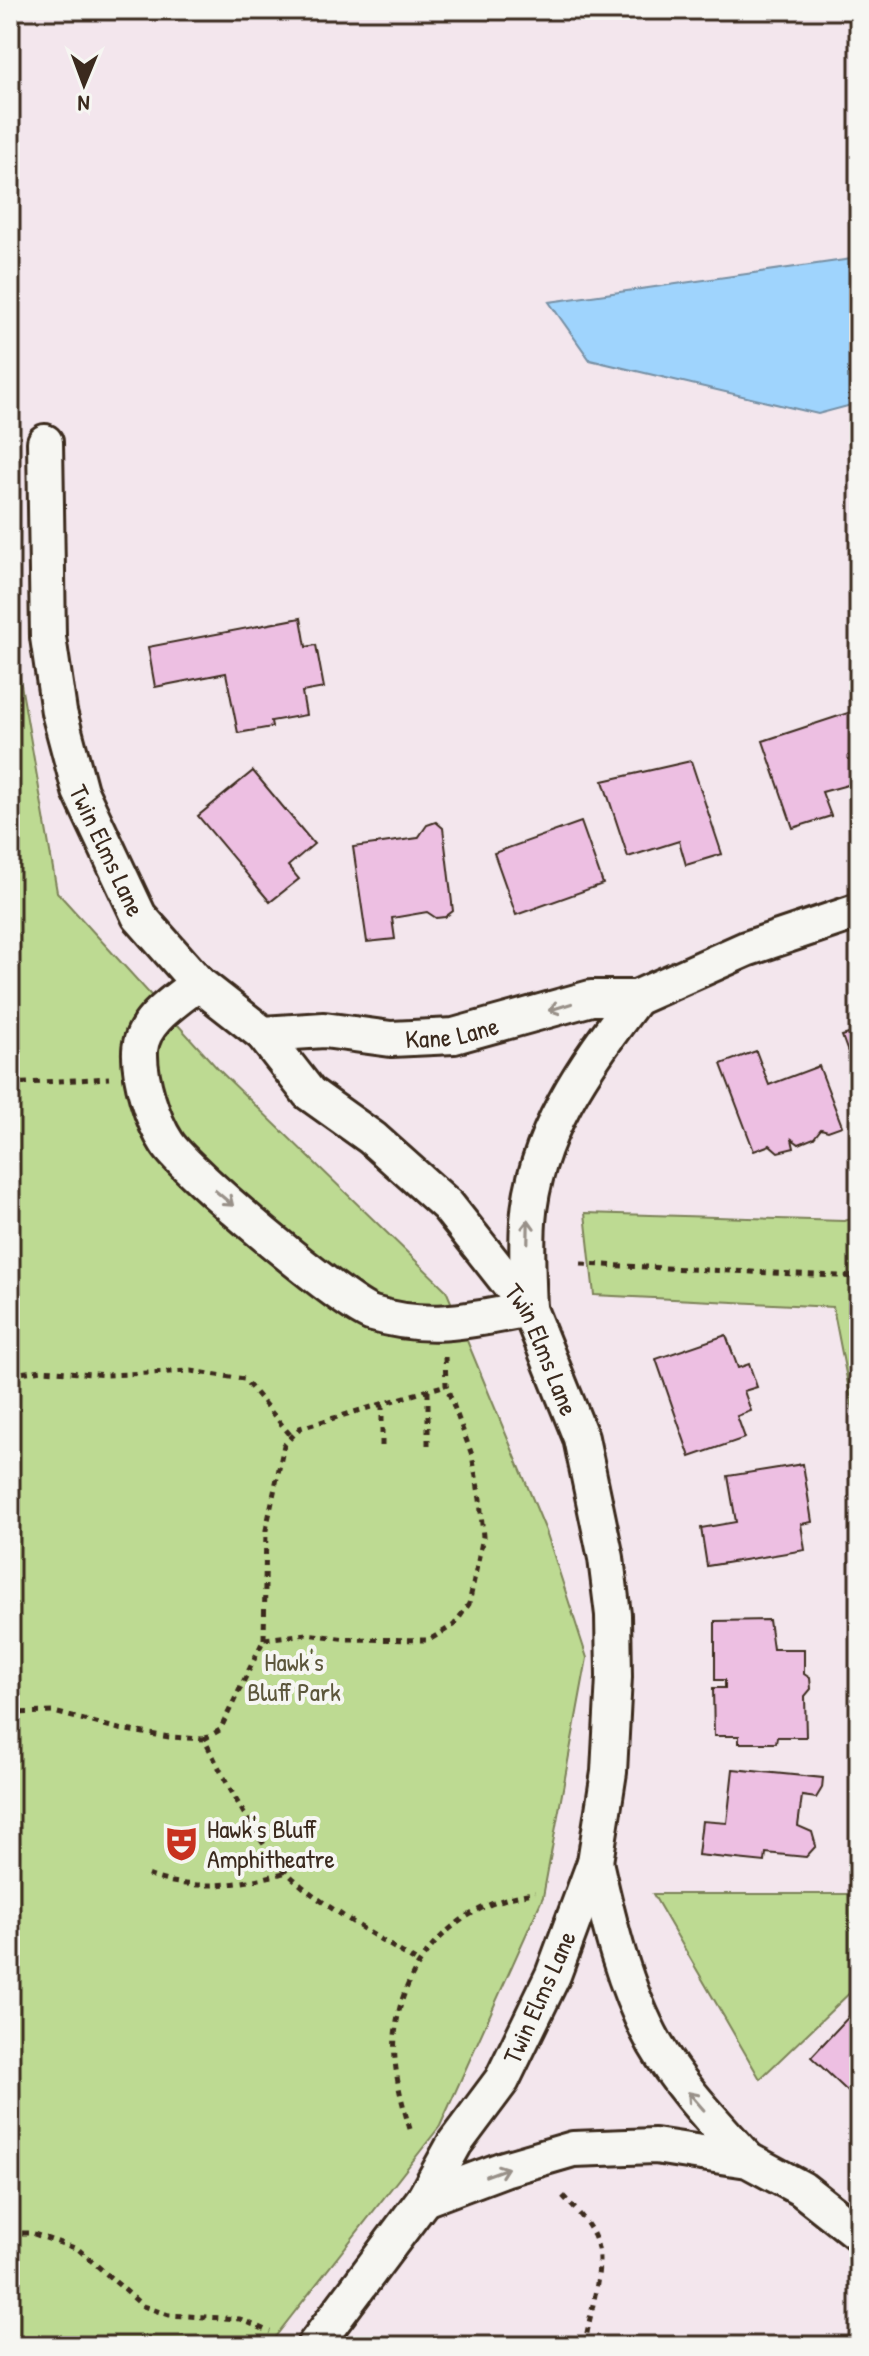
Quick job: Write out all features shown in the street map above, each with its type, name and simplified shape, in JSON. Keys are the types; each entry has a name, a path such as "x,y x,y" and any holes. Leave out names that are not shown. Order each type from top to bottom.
{"street":[{"name":"Twin Elms Lane","path":"45,442 48,637 59,712 80,791 139,916 198,983 263,1034 309,1093 372,1138 447,1205 529,1309 581,1438 606,1558 614,1677 609,1772 595,1862 553,1975 502,2080 455,2143 424,2199 314,2346"},
{"name":"Kane Lane","path":"263,1034 324,1030 391,1039 454,1036 591,998 636,998 746,949 859,911"},
{"path":"198,983 150,1024 140,1048 143,1087 167,1144 208,1185 338,1294 369,1313 414,1324 446,1323 529,1309"},
{"name":"Kane Lane","path":"529,1309 528,1221 541,1156 565,1099 595,1051 636,998"},
{"path":"595,1862 613,1939 655,2043 686,2089 748,2160"},
{"path":"424,2199 504,2169 573,2149 655,2146 748,2160 802,2189 859,2234"}],"path":[{"path":"10,1084 143,1075"},
{"path":"581,1264 859,1277"},
{"path":"264,1639 307,1634 347,1639 429,1640 454,1625 469,1604 483,1537 480,1499 472,1455 446,1385 446,1323"},
{"path":"10,1374 42,1370 106,1375 191,1371 244,1379 292,1437"},
{"path":"10,1713 54,1712 119,1729 169,1737 204,1739 220,1730 264,1639 266,1530 284,1445 300,1428 446,1385"},
{"path":"428,1391 428,1446"},
{"path":"382,1405 382,1446"},
{"path":"204,1739 239,1808 288,1872 315,1895 420,1964"},
{"path":"148,1875 166,1882 226,1885 288,1872"},
{"path":"410,2129 395,2066 396,2027 406,1993 420,1964 435,1944 464,1916 494,1901 535,1893"},
{"path":"563,2196 583,2218 597,2242 598,2273 587,2321 585,2346"},
{"path":"10,2233 31,2233 78,2249 143,2306 169,2315 240,2319 270,2332"}],"green space":[{"name":"Hawk's Bluff Park","path":"10,621 57,892 218,1069 446,1290 546,1531 587,1658 543,1897 440,2126 268,2346 10,2346"},
{"path":"585,1213 844,1221 859,1217 859,1441 833,1307 594,1295"},
{"path":"653,1894 859,1894 859,1984 760,2079"}],"water":[{"path":"859,258 859,403 818,414 590,360 549,302"}],"building":[{"path":"301,618 306,647 316,645 324,688 302,692 306,715 271,721 272,727 238,733 226,673 155,687 148,647"},
{"path":"851,712 859,734 859,782 822,792 831,816 793,828 763,741"},
{"path":"691,761 722,854 686,865 679,841 628,857 603,781"},
{"path":"253,771 314,844 288,866 299,879 270,902 198,816"},
{"path":"436,822 443,828 453,911 445,917 436,918 427,912 392,918 395,939 367,942 353,847 418,838 427,825"},
{"path":"581,822 603,884 516,915 494,853"},
{"path":"859,1031 859,1083 842,1036"},
{"path":"756,1051 769,1085 819,1066 842,1126 828,1131 821,1129 814,1138 799,1144 792,1139 794,1148 778,1152 770,1145 754,1151 721,1064"},
{"path":"726,1335 738,1368 749,1364 757,1387 744,1391 751,1411 737,1416 745,1438 690,1457 656,1359"},
{"path":"803,1464 812,1522 801,1524 805,1550 707,1566 701,1528 736,1522 728,1476"},
{"path":"769,1620 773,1649 804,1649 804,1674 810,1678 811,1689 805,1696 806,1737 777,1737 776,1743 739,1743 739,1736 714,1736 713,1688 725,1688 725,1680 715,1680 715,1621"},
{"path":"733,1769 823,1778 816,1798 802,1796 798,1826 812,1832 816,1846 806,1857 766,1853 765,1862 698,1855 702,1821 727,1823"},
{"path":"854,2011 859,2014 859,2102 811,2057"}],"place":[{"name":"Hawk's Bluff Amphitheatre","path":"181,1843"}]}
